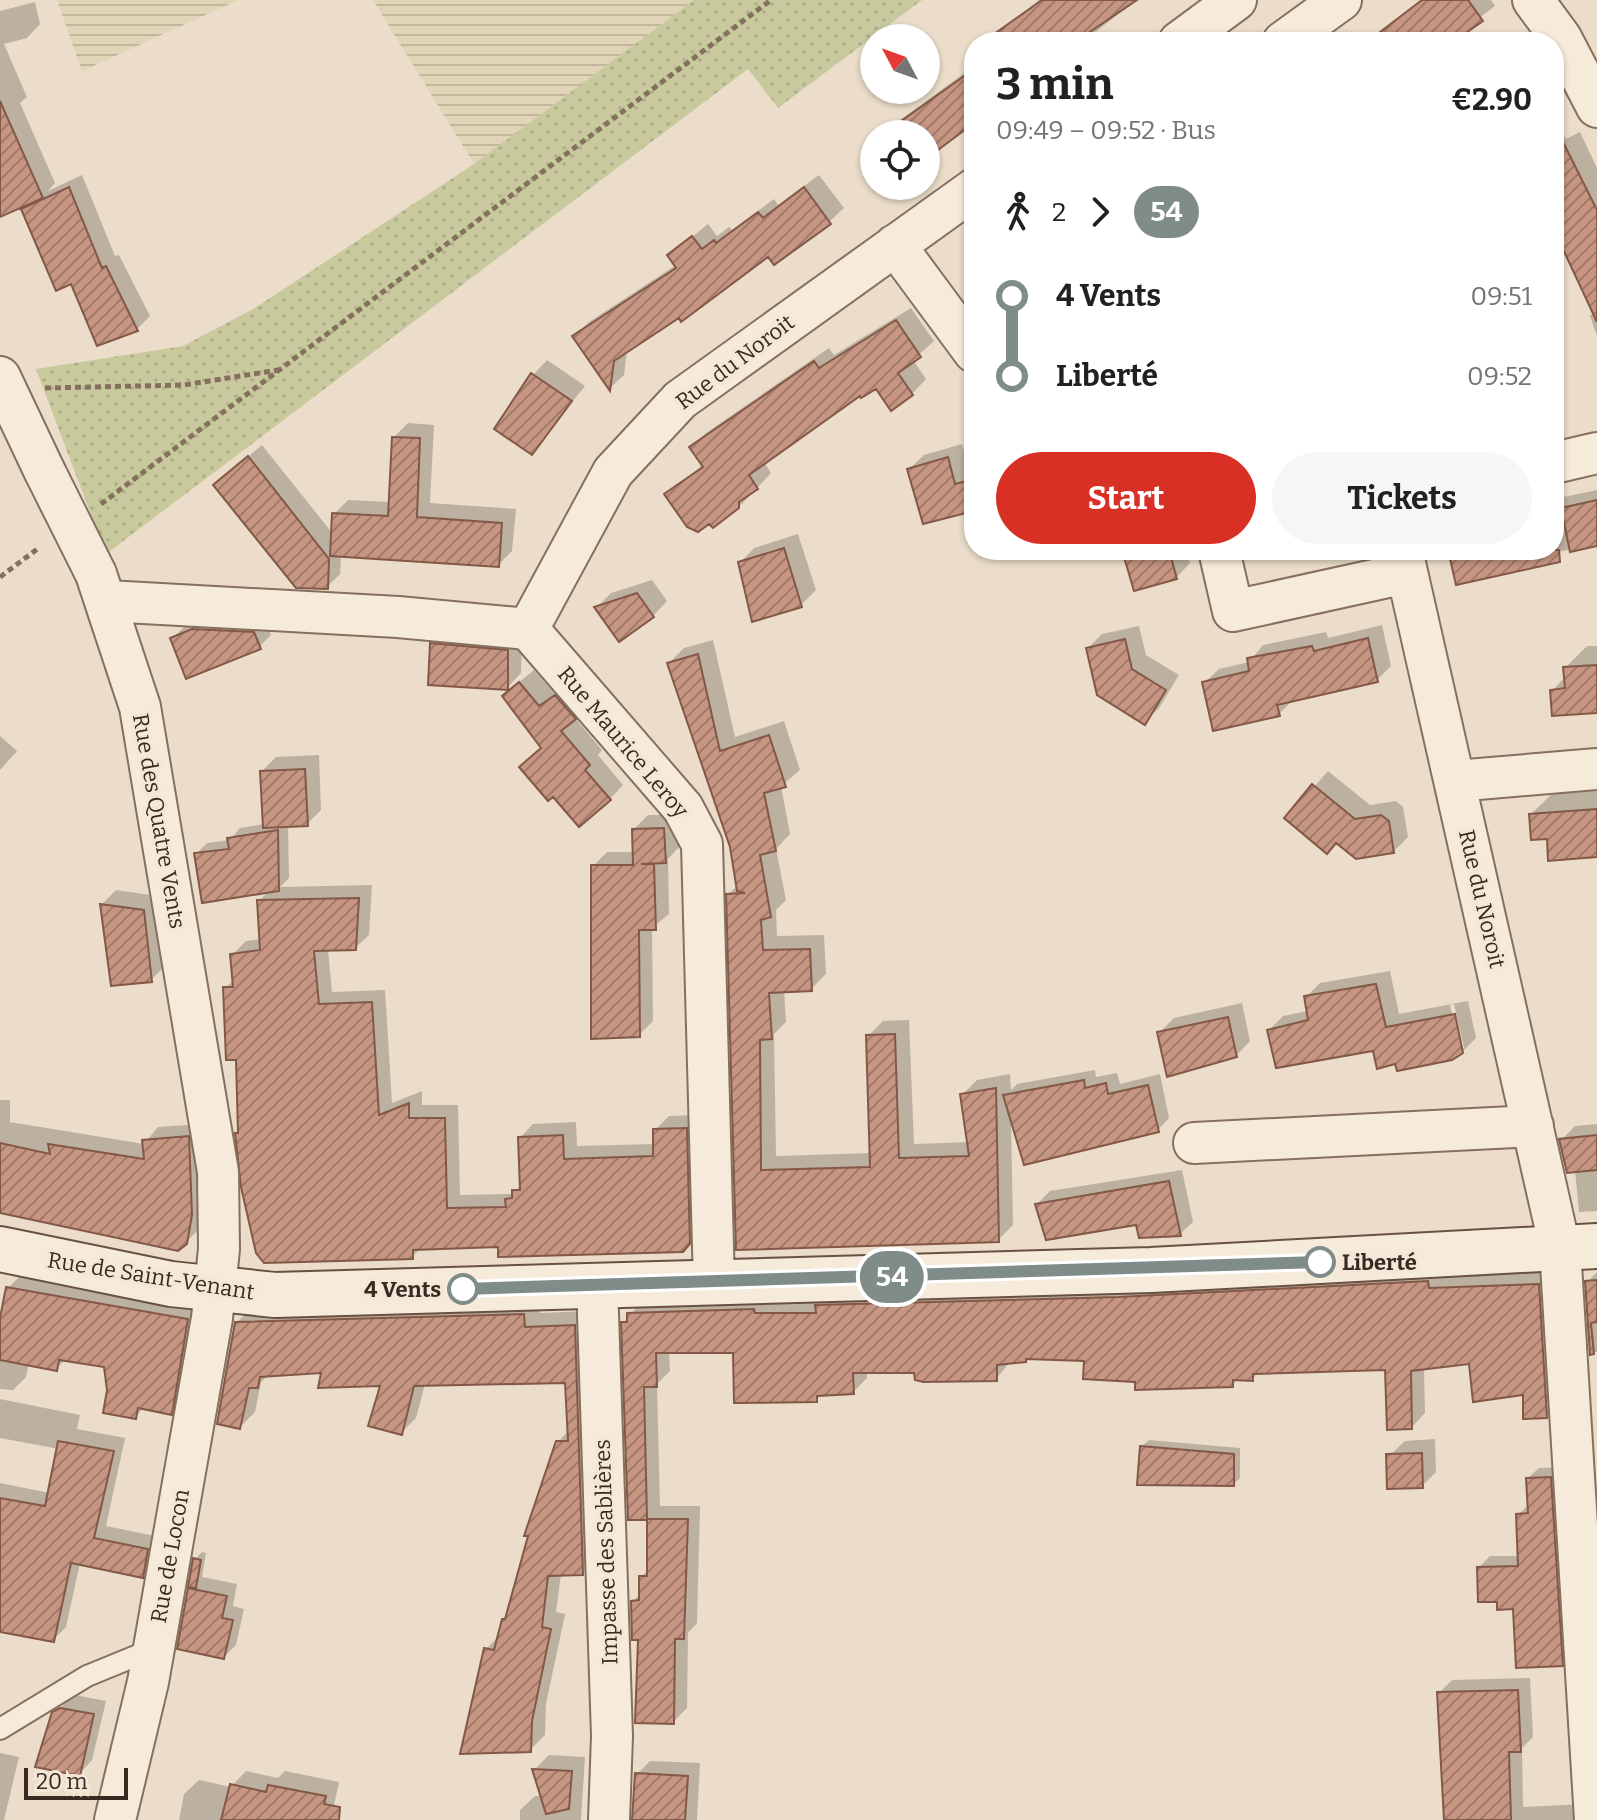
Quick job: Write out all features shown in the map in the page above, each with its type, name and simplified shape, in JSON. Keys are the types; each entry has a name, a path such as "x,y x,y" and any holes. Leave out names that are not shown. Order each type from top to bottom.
{"main road":[{"name":"Rue de Saint-Venant","path":"0,1249 213,1290 275,1295 1167,1269 1578,1247"}],"street":[{"path":"1193,32 1236,0"},
{"path":"1252,0 1275,32"},
{"path":"1296,32 1341,0"},
{"path":"1533,0 1557,32"},
{"path":"1564,44 1597,107"},
{"name":"Rue du Noroit","path":"528,629 613,472 680,400 964,196"},
{"path":"895,245 964,338"},
{"name":"Rue des Quatre Vents","path":"3,383 101,587 140,707 218,1172 219,1249 213,1290"},
{"path":"1564,461 1597,453"},
{"path":"1221,560 1233,611 1404,562"},
{"name":"Rue du Noroit","path":"1404,562 1533,1126 1578,1247 1595,1820"},
{"path":"101,587 528,629"},
{"name":"Rue Maurice Leroy","path":"528,629 683,808 702,844 714,1284"},
{"path":"1455,781 1597,769"},
{"path":"1194,1143 1533,1126"},
{"name":"Impasse des Sablières","path":"597,1284 612,1736 609,1820"},
{"name":"Rue de Locon","path":"115,1820 153,1649 212,1318 213,1290"}],"lane":[{"path":"0,1729 87,1676 153,1649"}],"path":[{"path":"99,505 771,0"},
{"path":"3,383 184,385 279,370"},
{"path":"0,577 48,542"}],"shaded area":[{"path":"57,0 238,0 82,71"},
{"path":"373,0 694,0 474,164"}],"green space":[{"path":"694,0 922,0 890,24 860,24 860,46 778,108 748,69 106,554 36,369 183,346 255,308 474,164"}],"building":[{"path":"1042,0 1137,0 1090,32 997,32"},
{"path":"1422,0 1468,0 1483,21 1467,32 1380,32"},
{"path":"964,76 964,130 940,148 940,120 903,120 925,104 940,104 940,93"},
{"path":"0,101 43,198 0,217"},
{"path":"1564,144 1597,210 1597,322 1564,251"},
{"path":"69,187 102,268 106,266 138,331 97,346 71,284 56,291 21,209"},
{"path":"804,187 831,224 774,265 768,257 681,322 679,318 614,361 610,391 572,336 676,268 667,255 692,236 702,249 714,240 716,243 758,212 763,218"},
{"path":"896,320 921,357 898,373 913,395 891,411 876,389 860,396 749,475 758,489 739,502 739,508 713,528 709,524 698,532 687,527 664,494 703,467 689,447 814,361 819,368"},
{"path":"531,373 572,401 532,455 494,429"},
{"path":"392,437 420,438 417,517 502,523 499,567 330,556 332,513 388,516"},
{"path":"248,456 329,559 328,589 296,588 213,485"},
{"path":"948,457 955,484 964,482 964,514 923,524 907,469"},
{"path":"1597,500 1597,546 1570,552 1564,507"},
{"path":"784,548 802,607 752,622 738,562"},
{"path":"1125,560 1172,560 1177,579 1134,591"},
{"path":"1450,560 1560,560 1560,562 1456,585"},
{"path":"637,593 654,617 619,642 594,607"},
{"path":"192,629 254,632 261,649 186,679 170,638"},
{"path":"1368,638 1378,682 1277,705 1280,716 1213,731 1202,682 1249,671 1247,658 1312,646 1314,651"},
{"path":"1125,639 1132,669 1166,690 1145,725 1097,695 1086,648"},
{"path":"430,643 508,650 508,690 428,685"},
{"path":"698,654 720,751 769,735 786,787 764,793 776,851 760,855 771,917 761,920 763,950 810,949 812,991 769,993 772,1039 760,1040 761,1170 870,1167 866,1035 895,1034 899,1158 969,1156 960,1094 996,1088 999,1242 736,1250 726,894 745,893 737,891 730,847 667,663"},
{"path":"1597,665 1597,713 1552,716 1550,690 1565,688 1563,667"},
{"path":"519,682 539,706 555,695 576,719 561,731 590,765 585,770 611,800 579,827 553,797 548,801 519,767 541,748 502,696"},
{"path":"305,769 308,826 263,828 260,771"},
{"path":"1312,784 1355,819 1381,815 1389,821 1394,853 1356,859 1336,843 1327,854 1284,818"},
{"path":"1597,809 1597,857 1548,861 1547,839 1531,840 1529,814"},
{"path":"664,828 666,863 641,864 654,864 656,930 639,930 640,1037 591,1039 591,865 633,865 632,829"},
{"path":"278,830 279,891 202,903 194,853 229,849 227,838"},
{"path":"359,898 356,950 314,951 319,1004 372,1002 379,1115 409,1103 409,1118 445,1118 447,1208 506,1207 505,1199 512,1198 512,1190 520,1190 518,1137 563,1135 564,1159 653,1156 653,1129 687,1128 690,1244 683,1252 498,1257 498,1247 413,1250 413,1259 264,1263 256,1253 241,1187 235,1133 238,1133 236,1060 226,1060 223,987 233,987 230,954 260,950 257,900"},
{"path":"100,904 144,910 152,982 111,986"},
{"path":"1376,984 1386,1027 1455,1014 1463,1053 1452,1060 1397,1071 1395,1064 1377,1069 1373,1051 1276,1068 1267,1030 1308,1020 1304,996"},
{"path":"1228,1017 1237,1057 1167,1077 1157,1032"},
{"path":"1084,1080 1085,1088 1106,1083 1108,1094 1148,1085 1159,1132 1024,1165 1003,1095"},
{"path":"1597,1135 1597,1170 1567,1173 1559,1139"},
{"path":"189,1136 192,1215 187,1244 178,1251 0,1213 0,1143 50,1154 48,1144 144,1159 142,1140"},
{"path":"1169,1181 1181,1236 1139,1238 1136,1225 1046,1240 1035,1204"},
{"path":"1597,1280 1597,1322 1591,1323 1594,1354 1590,1355 1585,1281"},
{"path":"1428,1281 1429,1288 1539,1284 1547,1418 1523,1419 1523,1395 1473,1402 1469,1364 1411,1371 1412,1429 1387,1430 1385,1370 1253,1374 1253,1381 1233,1380 1233,1387 1135,1390 1135,1382 1083,1379 1084,1361 1026,1359 1026,1362 997,1365 997,1381 923,1382 915,1380 914,1373 853,1373 854,1394 817,1396 817,1402 734,1403 733,1353 656,1353 657,1387 644,1387 647,1519 688,1519 684,1639 675,1639 674,1724 635,1723 638,1640 632,1640 631,1601 639,1600 639,1576 647,1576 647,1520 628,1520 621,1322 627,1322 627,1313 754,1309 755,1313 816,1313 815,1305 1119,1297"},
{"path":"6,1287 188,1319 172,1415 138,1408 136,1419 103,1413 107,1390 104,1367 59,1360 57,1371 0,1360 0,1318"},
{"path":"524,1314 525,1327 575,1325 583,1575 548,1576 542,1627 551,1629 532,1721 531,1752 460,1754 484,1648 494,1650 502,1619 505,1619 528,1536 524,1536 556,1441 568,1441 565,1383 414,1386 402,1435 368,1426 380,1386 318,1388 321,1373 260,1377 258,1388 249,1388 240,1429 217,1424 235,1322"},
{"path":"58,1441 114,1451 94,1538 148,1549 143,1578 71,1563 54,1642 0,1632 0,1498 45,1506"},
{"path":"1140,1446 1234,1454 1234,1486 1137,1485"},
{"path":"1422,1453 1423,1488 1387,1489 1386,1454"},
{"path":"1551,1477 1563,1666 1516,1668 1513,1609 1497,1610 1497,1602 1478,1602 1477,1567 1518,1566 1516,1514 1528,1513 1526,1478"},
{"path":"193,1558 201,1560 196,1588 188,1587"},
{"path":"188,1588 227,1596 222,1618 233,1620 224,1659 177,1649"},
{"path":"1518,1690 1521,1752 1509,1752 1511,1820 1444,1820 1437,1692"},
{"path":"60,1708 94,1714 80,1776 35,1767 52,1712"},
{"path":"532,1769 572,1771 569,1809 546,1814"},
{"path":"635,1773 688,1776 685,1820 632,1820"},
{"path":"230,1784 266,1792 268,1785 326,1796 324,1804 340,1807 339,1820 221,1820"}],"bus line":[{"name":"54","path":"463,1289 714,1284 1320,1262"}],"place":[{"name":"Liberté","path":"1320,1262"},
{"name":"4 Vents","path":"463,1289"}]}
